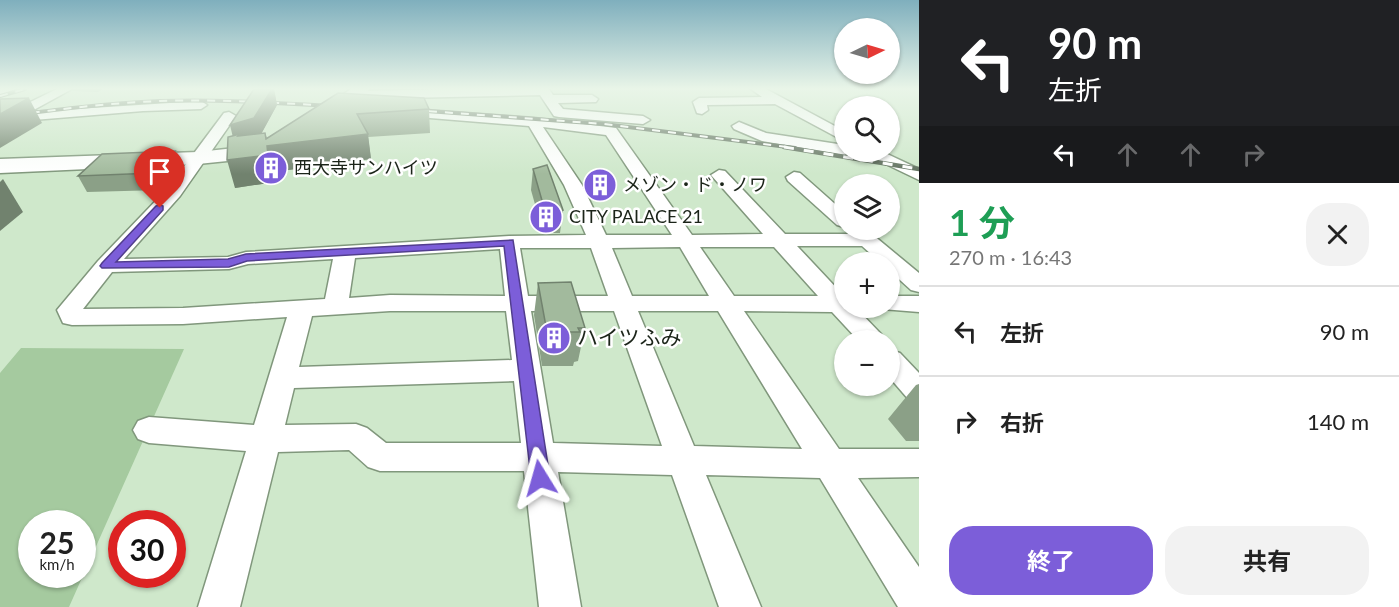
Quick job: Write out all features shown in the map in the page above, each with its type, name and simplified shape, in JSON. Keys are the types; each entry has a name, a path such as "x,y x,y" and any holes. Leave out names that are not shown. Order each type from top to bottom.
{"main road":[{"path":"0,166 198,158 254,150 299,133 321,117"}],"street":[{"path":"5,121 39,117"},
{"path":"228,117 174,192 69,310 72,317 183,316 336,306 516,303 834,304"},
{"path":"541,117 540,136 573,185 599,242 740,607"},
{"path":"581,117 611,131 728,305 919,603"},
{"path":"611,117 643,120"},
{"path":"809,117 834,131"},
{"path":"795,123 818,122"},
{"path":"773,124 739,126 762,137 834,148"},
{"path":"892,162 919,176"},
{"path":"719,175 834,297"},
{"path":"794,177 834,212"},
{"path":"106,266 229,263 246,258 509,242 782,241 834,237"},
{"path":"867,240 919,285"},
{"path":"509,242 537,457 560,607"},
{"path":"336,306 345,253"},
{"path":"900,304 919,304"},
{"path":"219,607 302,308"},
{"path":"853,318 863,330"},
{"path":"282,378 525,370"},
{"path":"900,371 919,392"},
{"path":"149,430 264,439 357,437 380,457 537,457 830,464 919,463"}],"green space":[{"path":"21,348 184,349 112,510 108,510 108,520 96,546 96,510 18,510 18,588 77,588 69,607 0,607 0,373"}],"building":[{"path":"235,117 254,117 254,118 230,125"},
{"path":"300,117 359,117 368,134 267,146 268,155 227,160 228,137 265,133 266,139"},
{"path":"175,151 155,173 78,176 102,154"},
{"path":"547,165 563,210 545,211 533,169"},
{"path":"571,282 585,328 578,328 580,332 547,332 538,283"}],"railway":[{"path":"513,117 604,124 795,148"},
{"path":"784,147 919,169"}],"place":[{"name":"西大寺サンハイツ","path":"271,168"},
{"name":"メゾン・ド・ノワ","path":"600,185"},
{"name":"CITY PALACE 21","path":"546,217"},
{"name":"ハイツふみ","path":"554,338"}],"route":[{"path":"160,208 106,266 229,263 246,258 509,242 540,478"}]}
